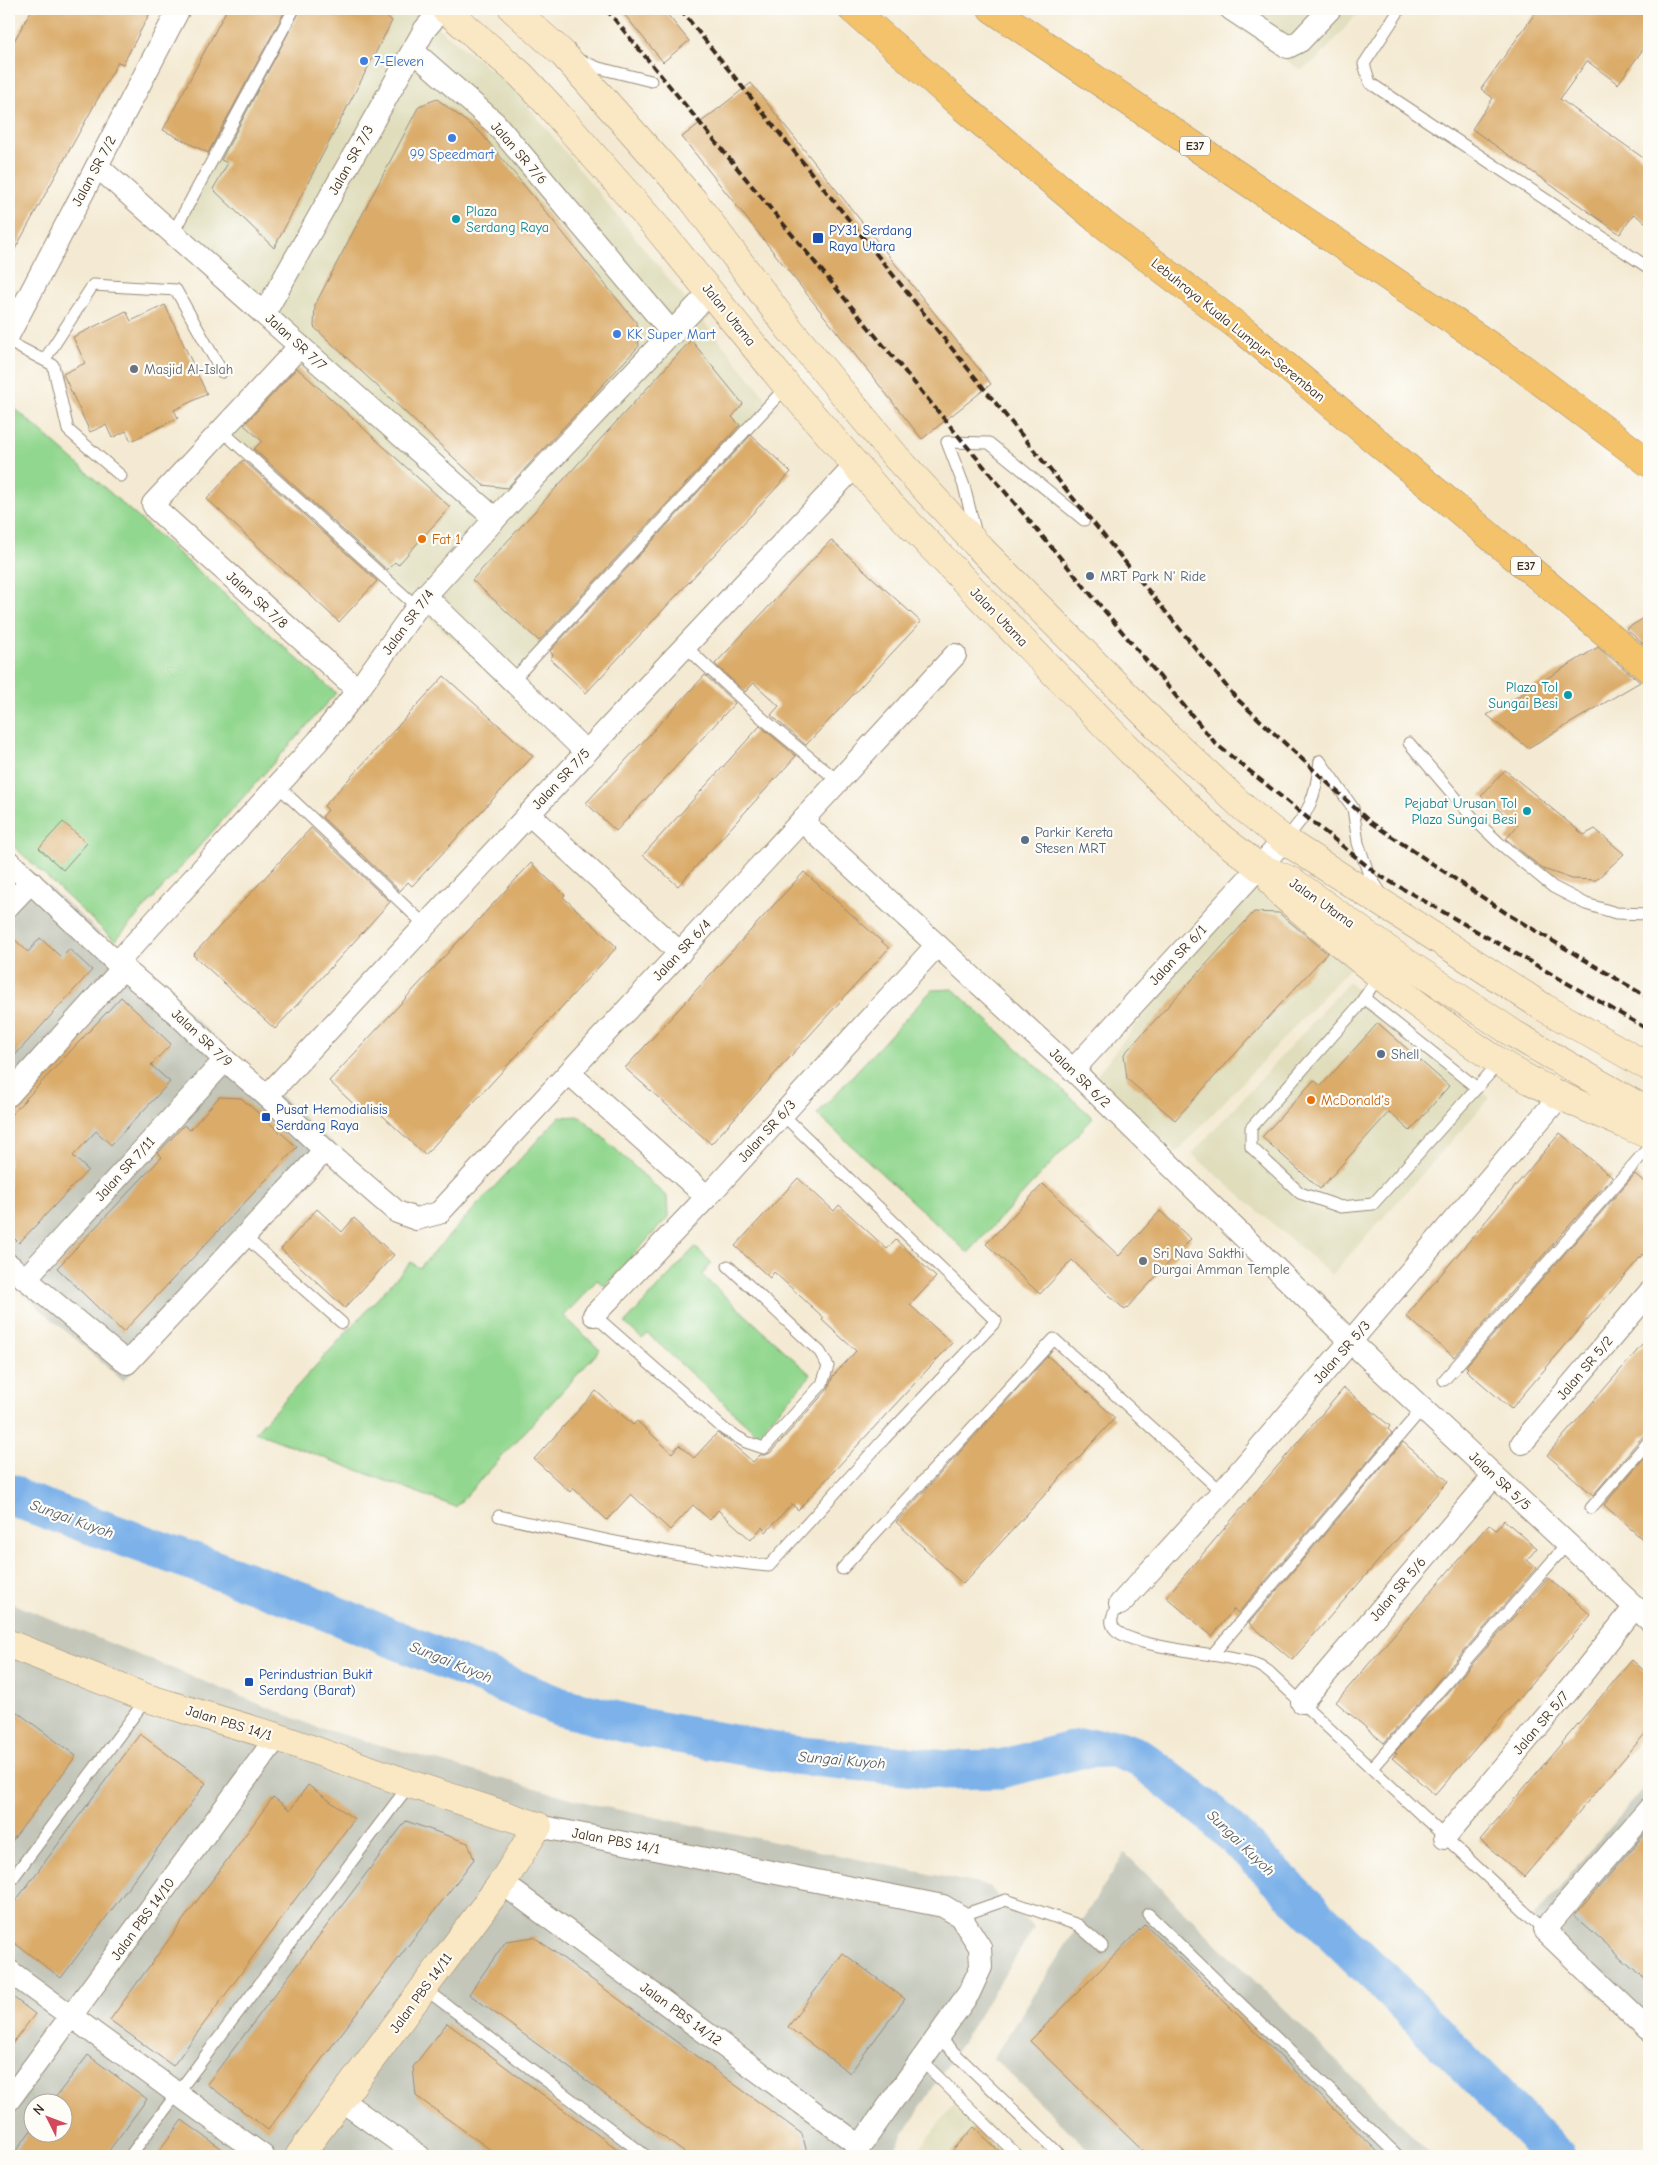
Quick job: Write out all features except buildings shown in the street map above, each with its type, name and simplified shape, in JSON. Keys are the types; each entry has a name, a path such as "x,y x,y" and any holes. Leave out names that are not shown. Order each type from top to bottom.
{"highway":[{"name":"Lebuhraya Kuala Lumpur–Seremban","path":"852,9 963,107 1103,224 1244,331 1649,669"},
{"name":"E37","path":"992,9 1520,366 1649,462"}],"street":[{"name":"Jalan SR 7/2","path":"9,334 179,9"},
{"name":"Jalan SR 7/3","path":"264,314 412,51 425,29 443,9"},
{"name":"Jalan Utama","path":"443,9 521,75 549,105 659,230 787,386 921,537 1130,752 1220,837 1259,867 1292,880 1398,957 1514,1034 1649,1112"},
{"path":"513,9 563,54 693,200 791,331 896,457 980,548 1167,736 1244,808 1284,840 1542,1007 1649,1067"},
{"path":"1230,9 1288,47 1300,41 1330,9"},
{"name":"Jalan SR 7/6","path":"412,51 495,123 673,334"},
{"name":"Jalan SR 7/7","path":"97,166 494,519"},
{"name":"Jalan SR 7/4","path":"9,1095 318,741 358,690 421,602 494,519 673,334 710,292"},
{"path":"221,430 300,346"},
{"name":"Jalan SR 7/8","path":"221,430 153,504 156,509 358,690"},
{"name":"Jalan SR 7/5","path":"267,1096 586,752 856,465"},
{"path":"421,602 513,680 586,752"},
{"name":"Jalan SR 6/4","path":"398,1212 416,1219 439,1213 954,655"},
{"path":"529,814 680,952"},
{"name":"Jalan SR 6/2","path":"802,821 1072,1070 1351,1342"},
{"name":"Jalan SR 6/1","path":"1072,1070 1284,840"},
{"name":"Jalan SR 7/9","path":"9,862 120,966 176,1012 225,1060 325,1150 398,1212"},
{"path":"1259,867 1283,895 1379,976 1500,1062 1560,1096 1649,1135"},
{"path":"9,905 31,882"},
{"name":"Jalan SR 6/3","path":"594,1315 707,1197 937,945"},
{"name":"Jalan SR 7/11","path":"17,1272 225,1060"},
{"path":"569,1073 707,1197"},
{"name":"Jalan SR 5/3","path":"1120,1604 1222,1492 1560,1096"},
{"path":"17,1272 127,1363 325,1150"},
{"name":"Jalan SR 5/2","path":"1522,1443 1649,1293"},
{"name":"Jalan SR 5/5","path":"1351,1342 1642,1614"},
{"name":"Jalan SR 5/6","path":"1302,1702 1494,1476"},
{"name":"Jalan SR 5/7","path":"1445,1837 1574,1684 1642,1614"},
{"name":"Jalan PBS 14/1","path":"10,1646 147,1698 277,1737 410,1784 538,1826 943,1906 960,1916"},
{"name":"Jalan PBS 14/10","path":"9,2100 277,1737"},
{"path":"1648,2025 1544,1930 1649,1809"},
{"name":"Jalan PBS 14/11","path":"299,2156 502,1883 538,1826"},
{"name":"Jalan PBS 14/12","path":"502,1883 857,2151"},
{"path":"857,2151 969,1993 982,1967 980,1947 960,1916"},
{"path":"9,1971 263,2156"},
{"path":"342,2100 419,2156"}],"lane":[{"path":"173,233 294,9"},
{"path":"1400,9 1364,64 1370,83 1649,268"},
{"path":"563,54 599,68 651,81"},
{"path":"45,359 92,285 176,290 222,372"},
{"path":"9,342 45,359 53,365 68,430 121,476"},
{"path":"513,680 787,386"},
{"path":"221,430 421,602"},
{"path":"980,548 964,486 947,442 989,443 1084,520"},
{"path":"685,646 762,718 838,781"},
{"path":"1409,743 1473,818 1498,842 1553,887 1586,904 1616,913 1649,914"},
{"path":"1284,840 1298,826 1308,810 1317,785 1320,761 1353,808 1358,843 1369,875 1394,910"},
{"path":"278,786 349,851 425,926"},
{"path":"1379,976 1364,998 1251,1128 1251,1147 1300,1193 1341,1207 1373,1204 1500,1062"},
{"path":"1364,998 1477,1088"},
{"path":"499,1516 613,1542 720,1561 769,1566 884,1439 996,1321 782,1114"},
{"path":"1444,1380 1649,1147"},
{"path":"244,1236 342,1323"},
{"path":"594,1315 725,1430 746,1442 764,1448 822,1384 828,1366 820,1352 728,1266"},
{"path":"842,1569 1054,1339 1222,1492"},
{"path":"1212,1656 1422,1409"},
{"path":"1591,1508 1649,1441"},
{"path":"1372,1768 1568,1544"},
{"path":"1120,1604 1113,1613 1111,1623 1122,1635 1174,1649 1259,1665 1302,1702 1544,1930"},
{"path":"9,1883 147,1698"},
{"path":"130,2156 410,1784"},
{"path":"960,1916 1006,1900 1078,1925 1102,1946"},
{"path":"1148,1914 1398,2156"},
{"path":"424,1988 646,2156"},
{"path":"938,2037 1061,2156"},
{"path":"921,2060 1018,2156"}],"shaded area":[{"path":"289,9 415,9 514,89 775,409 506,686 218,431 292,350 169,241"},
{"path":"1210,9 1362,9 1317,60 1301,70"},
{"path":"9,851 336,1146 123,1381 9,1282"},
{"path":"1252,876 1350,968 1176,1153 1095,1077"},
{"path":"1349,982 1490,1098 1332,1275 1192,1154"},
{"path":"9,1602 316,1727 596,1805 988,1886 1034,1928 890,2156 9,2156"},
{"path":"1649,1782 1649,2045 1528,1924"},
{"path":"1125,1853 1433,2156 1095,2156 993,2058"},
{"path":"959,2097 1020,2156 914,2156"}],"green space":[{"path":"9,403 336,693 115,941 9,842"},
{"path":"953,989 1093,1118 968,1253 817,1114 932,990"},
{"path":"580,1116 667,1197 668,1217 605,1286 597,1280 564,1316 600,1350 456,1507 255,1432 411,1262 419,1268 559,1117"},
{"path":"695,1247 712,1263 702,1275 811,1375 757,1434 648,1334 642,1339 625,1323"}],"waterway":[{"name":"Sungai Kuyoh","path":"9,1493 23,1501 294,1598 558,1706 645,1728 792,1755 946,1770 1000,1769 1080,1749 1114,1748 1140,1758 1212,1814 1386,1984 1556,2156"}],"railway":[{"path":"606,9 940,414 1216,744 1377,874 1649,1030"},
{"path":"680,9 998,406 1236,698 1370,822 1509,915 1649,998"}],"place":[{"name":"7-Eleven","path":"364,61"},
{"name":"99 Speedmart","path":"452,138"},
{"name":"Plaza Serdang Raya","path":"456,219"},
{"name":"PY31 Serdang Raya Utara","path":"818,238"},
{"name":"KK Super Mart","path":"617,334"},
{"name":"Masjid Al-Islah","path":"134,369"},
{"name":"Fat 1","path":"422,539"},
{"name":"MRT Park N' Ride","path":"1090,576"},
{"name":"Plaza Tol Sungai Besi","path":"1568,695"},
{"name":"Pejabat Urusan Tol Plaza Sungai Besi","path":"1527,811"},
{"name":"Parkir Kereta Stesen MRT","path":"1025,840"},
{"name":"Shell","path":"1381,1054"},
{"name":"McDonald's","path":"1311,1100"},
{"name":"Pusat Hemodialisis Serdang Raya","path":"266,1117"},
{"name":"Sri Nava Sakthi Durgai Amman Temple","path":"1143,1261"},
{"name":"Perindustrian Bukit Serdang (Barat)","path":"249,1682"}]}
